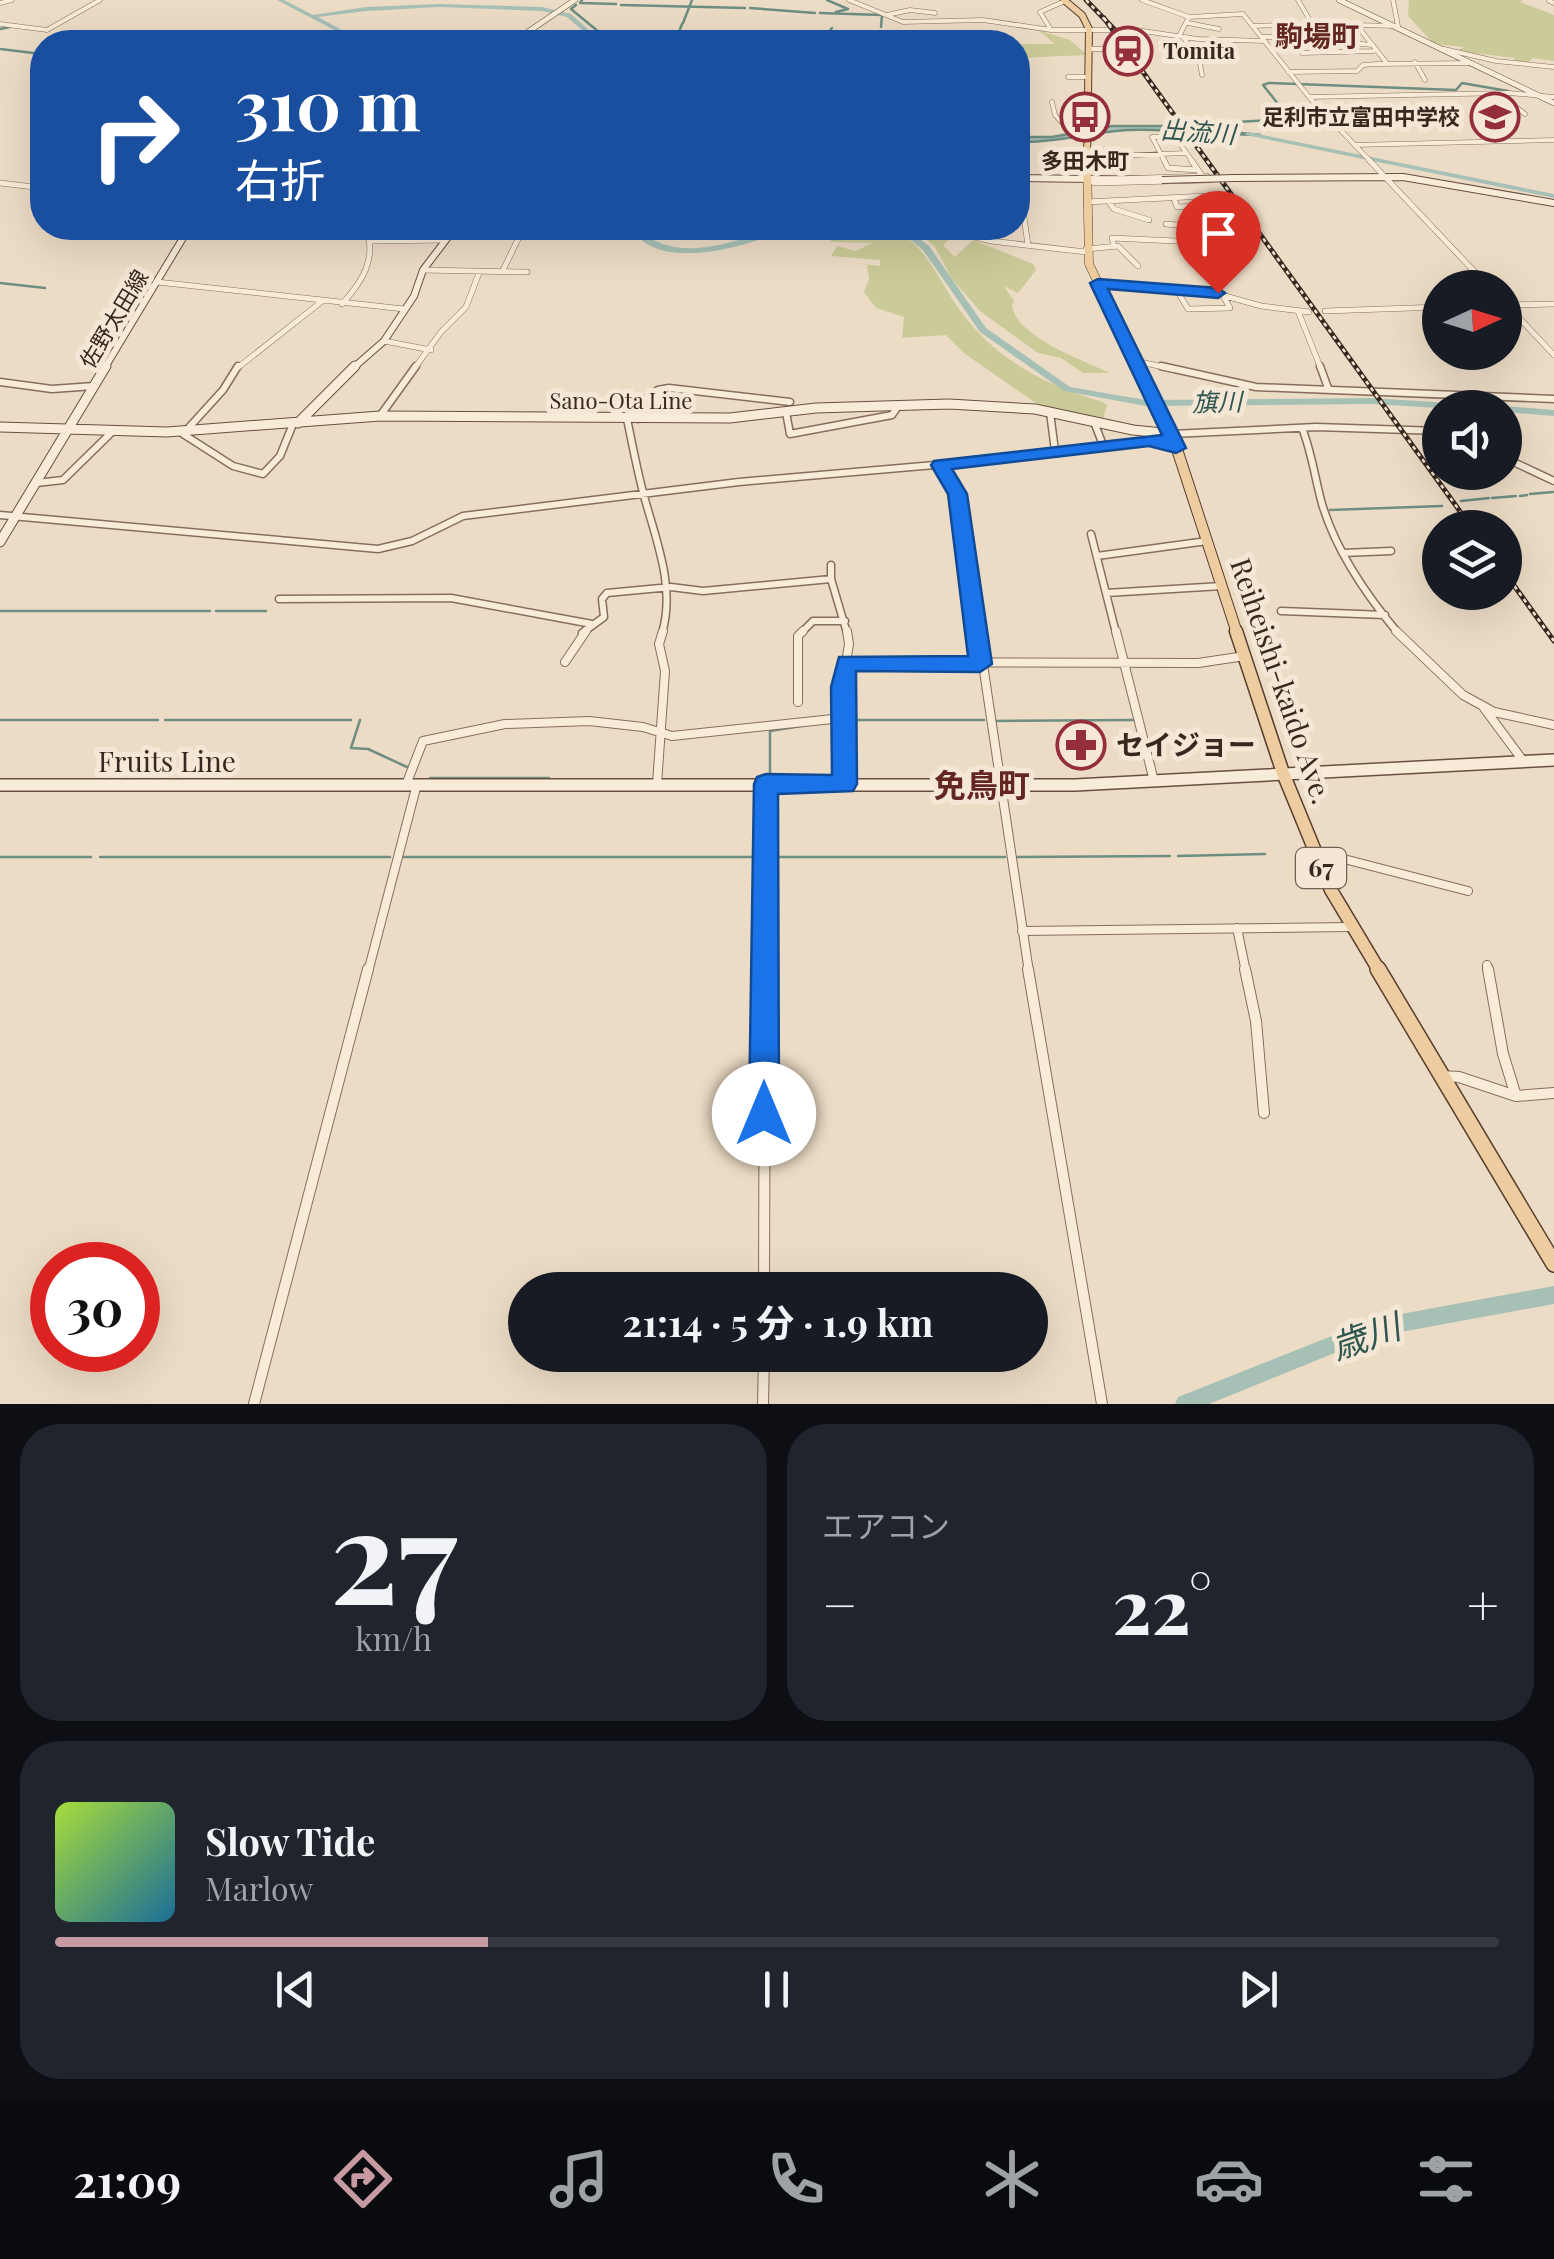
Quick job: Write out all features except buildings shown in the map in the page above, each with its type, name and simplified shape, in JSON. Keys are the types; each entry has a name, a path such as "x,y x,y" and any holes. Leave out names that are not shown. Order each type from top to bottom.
{"main road":[{"path":"532,30 575,0"},
{"path":"1065,0 1082,15 1089,29"},
{"path":"1339,0 1554,100"},
{"name":"67","path":"1086,251 1089,29"},
{"path":"1089,50 1115,50"},
{"path":"1030,178 1383,175 1454,183 1554,203"},
{"name":"佐野太田線","path":"0,542 182,240"},
{"path":"295,423 384,341 423,270 446,240"},
{"name":"Reiheishi-kaido Ave.","path":"1086,251 1172,437 1283,773 1314,851 1352,927 1554,1264"},
{"name":"Sano-Ota Line","path":"0,426 184,432 380,416 632,419 746,417 788,407 1014,406 1172,437"},
{"name":"Fruits Line","path":"0,785 1000,785 1554,760"}],"street":[{"path":"0,1 12,0"},
{"path":"0,24 47,30 100,0"},
{"path":"849,0 902,22 1019,22 1051,30 1136,30 1224,40 1326,36"},
{"path":"1051,30 1040,12 1065,0"},
{"path":"1142,0 1218,29"},
{"path":"1298,0 1312,24"},
{"path":"1253,26 1395,27 1393,0"},
{"path":"1181,36 1193,7"},
{"path":"886,15 934,11 938,21"},
{"path":"1187,18 1243,14 1309,98 1473,270"},
{"path":"1358,27 1368,34 1373,48 1386,62"},
{"path":"1136,30 1140,39"},
{"path":"1181,36 1199,58 1202,75"},
{"path":"1294,39 1302,52 1373,48"},
{"path":"1294,39 1373,48"},
{"path":"1224,40 1234,56"},
{"path":"1439,48 1491,60 1554,67"},
{"path":"1288,72 1358,72 1362,65 1386,62 1439,66 1471,63"},
{"path":"1415,62 1425,80"},
{"path":"1068,77 1088,77"},
{"path":"1309,98 1498,93 1541,97"},
{"path":"1498,93 1525,114"},
{"path":"1052,102 1054,115 1066,127 1088,129"},
{"path":"1086,180 1202,176 1198,170 1175,137 1153,137 1168,168 1198,170"},
{"path":"1354,145 1554,140"},
{"path":"1086,157 1186,153"},
{"path":"0,183 30,187"},
{"path":"1086,202 1226,195"},
{"path":"1174,198 1177,206 1203,206 1205,210 1217,229 1224,236 1248,240 1227,210 1205,210"},
{"path":"1108,202 1114,209 1150,220"},
{"path":"1166,224 1217,229"},
{"path":"1138,266 1114,246 1112,238 1197,242"},
{"path":"342,304 369,272 372,241 446,240"},
{"path":"423,270 496,274 517,240"},
{"path":"988,240 1086,251 1114,246"},
{"path":"1027,240 1028,245"},
{"path":"502,270 527,272"},
{"path":"380,416 441,332 466,306 479,273"},
{"path":"156,282 404,310"},
{"path":"1098,283 1222,294 1261,306 1309,312"},
{"path":"1176,289 1188,310 1230,308 1222,294"},
{"path":"1199,291 1208,308"},
{"path":"295,423 280,456 263,474 233,466 187,440 184,432 223,390 238,366 256,356 321,302"},
{"path":"1522,305 1554,304"},
{"path":"1326,311 1422,308"},
{"path":"1298,311 1328,388"},
{"path":"1522,322 1554,355"},
{"path":"384,341 431,350"},
{"path":"1136,361 1242,385 1554,400"},
{"path":"0,382 52,389 94,386"},
{"path":"656,784 665,664 659,644 668,617 658,535 644,494 632,419 639,403 662,388 788,407 790,434 892,415 899,406"},
{"path":"1050,412 1056,451"},
{"path":"1094,422 1103,445"},
{"path":"1302,428 1312,452 1318,495 1343,553 1385,615 1421,658 1484,708 1524,762"},
{"path":"0,515 55,516 110,527 378,549 412,541 458,518 842,471 940,465 1161,440 1168,447 1172,437 1302,428 1422,431"},
{"path":"36,483 63,480 114,430"},
{"path":"940,465 957,494 1022,931 1102,1404"},
{"path":"1522,466 1551,480 1554,490"},
{"path":"1091,534 1154,781"},
{"path":"1097,556 1207,542"},
{"path":"1343,553 1392,551"},
{"path":"831,566 831,579 850,644 842,718 844,784"},
{"path":"565,662 572,644 604,617 605,594 831,579"},
{"path":"1106,593 1222,586"},
{"path":"279,599 451,598 592,624"},
{"path":"1281,611 1308,609 1354,616 1385,615"},
{"path":"798,702 798,636 813,621 846,621"},
{"path":"846,662 1198,664 1245,656"},
{"path":"1484,708 1554,725"},
{"path":"254,1404 423,741 505,724 589,721 676,736 842,718"},
{"path":"764,1272 766,784"},
{"path":"1314,851 1468,891"},
{"path":"1022,931 1352,927"},
{"path":"1237,928 1256,1021 1264,1112"},
{"path":"1488,965 1503,1054 1516,1096"},
{"path":"1442,1076 1460,1076 1516,1096 1554,1093"},
{"path":"763,1404 764,1372"}],"green space":[{"path":"1409,0 1523,0 1520,2 1554,15 1554,61 1533,58 1528,63 1514,62 1515,58 1456,51 1464,47 1434,44 1408,16"},
{"path":"1038,30 1070,40 1087,55 1030,57 1030,44 1055,44"},
{"path":"909,240 983,337 1038,377 1103,402 1107,405 1103,420 1043,408 965,354 946,335 902,338 904,317 876,308 864,292 869,279 867,265 852,263 880,266 880,260 831,256 837,246 856,251 872,243 830,242"},
{"path":"927,240 949,240 943,245 955,257 973,240 1033,264 1036,270 1018,293 1004,286 1014,301 1017,318 1053,347 1110,373 1083,373 1061,358 1038,353 981,312 952,279"}],"shaded area":[{"path":"1112,126 1169,126 1261,135 1128,130 1030,142 1030,137"}],"waterway":[{"name":"旗川","path":"280,0 312,17"},
{"path":"582,0 580,3 616,4"},
{"path":"689,7 692,0"},
{"path":"827,0 848,9 836,12"},
{"path":"576,5 571,9 596,30"},
{"path":"621,5 689,7"},
{"name":"出流川","path":"312,17 402,7 512,6 564,13 586,30"},
{"path":"683,23 689,7"},
{"path":"689,7 745,8"},
{"path":"750,8 815,13"},
{"path":"820,13 882,15 881,27"},
{"name":"旗川","path":"312,17 338,30"},
{"path":"680,30 682,24"},
{"path":"0,29 10,27"},
{"path":"0,49 30,53"},
{"path":"1232,128 1236,122 1290,119 1263,85 1269,83 1456,90 1462,83 1508,91"},
{"name":"出流川","path":"1248,134 1554,196"},
{"name":"旗川","path":"646,240 664,249 684,251 744,240"},
{"name":"旗川","path":"916,240 926,248 983,330 1067,389 1146,403 1370,401 1422,404"},
{"path":"0,283 45,288"},
{"name":"旗川","path":"1522,410 1554,413"},
{"path":"1530,494 1553,492"},
{"path":"1520,496 1527,495"},
{"path":"1492,498 1516,496"},
{"path":"1461,501 1489,498"},
{"path":"1330,510 1442,506"},
{"path":"0,611 210,611"},
{"path":"216,611 266,611"},
{"path":"0,720 158,720"},
{"path":"165,720 351,720"},
{"path":"360,720 351,748 368,749 407,767"},
{"path":"847,720 984,720"},
{"path":"994,721 1133,720"},
{"path":"770,778 770,731 807,725"},
{"path":"430,778 549,778"},
{"path":"770,803 770,857"},
{"path":"1178,856 1265,854"},
{"path":"1017,857 1170,856"},
{"path":"0,857 91,857"},
{"path":"100,857 390,857"},
{"path":"402,857 761,857"},
{"path":"770,857 1005,857"},
{"path":"770,857 770,931"},
{"path":"770,936 770,1018"},
{"name":"歳川","path":"1185,1404 1347,1339 1401,1323 1554,1295"}],"railway":[{"path":"1086,0 1106,21"},
{"path":"1106,21 1114,29"},
{"path":"1106,21 1459,510"},
{"path":"1522,597 1554,641"}],"place":[{"name":"Tomita","path":"1128,51"},
{"name":"多田木町","path":"1085,117"},
{"name":"足利市立富田中学校","path":"1495,117"},
{"name":"セイジョー","path":"1081,745"}],"district":[{"name":"駒場町","path":"1317,36"},
{"name":"免鳥町","path":"982,786"}],"route":[{"path":"764,1114 766,784 844,784 842,687 846,662 980,664 957,494 940,465 1149,441 1163,441 1176,448 1151,388 1098,283 1218,293"}]}
